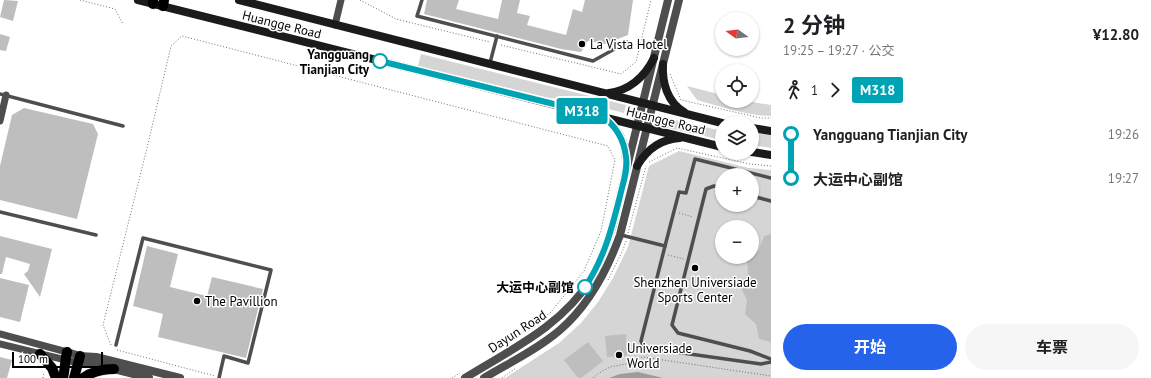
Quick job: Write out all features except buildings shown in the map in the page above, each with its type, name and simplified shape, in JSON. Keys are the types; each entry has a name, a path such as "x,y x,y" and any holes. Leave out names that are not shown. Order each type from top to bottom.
{"main road":[{"name":"Huangge Road","path":"138,0 164,3 602,116 638,121 647,128 715,145"},
{"name":"Huangge Road","path":"239,0 715,121"},
{"path":"604,93 615,92 633,84 646,71 654,58"},
{"path":"663,64 663,78 666,90 676,105 690,115"},
{"path":"602,116 615,128 620,136 626,157 626,171"},
{"path":"759,129 771,131"},
{"path":"637,166 646,153 661,142 678,138 689,138"},
{"path":"759,153 771,155"},
{"path":"40,354 52,368 56,378"},
{"path":"63,378 66,356"},
{"path":"74,378 79,359"},
{"path":"83,378 95,371 114,369"}],"street":[{"path":"335,24 341,0"},
{"name":"Dayun Road","path":"465,374 528,340 546,328 558,318 580,294 593,274 606,247 612,228 668,0"},
{"name":"Dayun Road","path":"484,378 546,340 559,330 580,310 608,267 620,235 679,0"},
{"path":"0,120 3,94"},
{"path":"0,334 66,356 150,378"},
{"path":"0,344 40,354 66,356"},
{"path":"79,359 96,357 180,378"},
{"path":"493,378 501,368"}],"lane":[{"path":"422,0 418,16 593,61 626,42"},
{"path":"490,64 497,36"},
{"path":"3,94 123,126"},
{"path":"771,178 695,159 686,193 679,192 641,341 648,348 761,364 771,362"},
{"path":"715,186 706,189 672,325 678,333 771,359"},
{"path":"759,198 771,201"},
{"path":"0,212 96,235"},
{"path":"620,235 665,246"},
{"path":"116,345 143,238 271,270 248,363 224,356 219,378"}],"path":[{"path":"80,0 115,9 123,24"},
{"path":"219,378 113,349 103,325 171,46 182,36 608,146 615,160 601,231 584,271 551,312 504,346"},
{"path":"671,75 681,100 761,118 771,118"},
{"path":"674,212 699,218"},
{"path":"663,254 688,260"},
{"path":"653,293 678,299"},
{"path":"636,358 641,341"},
{"path":"593,378 610,367 631,362 636,358 643,357 771,377"},
{"path":"43,378 44,371"},
{"path":"452,378 465,374"}],"shaded area":[{"path":"421,54 626,105 624,113 569,99 549,98 418,66"},
{"path":"687,86 715,93 715,105 697,100"},
{"path":"759,103 771,105 771,116 744,113 724,108 759,108"},
{"path":"661,117 715,129 715,138 659,126"},
{"path":"759,134 771,135 771,148 759,146"},
{"name":"Shenzhen Universiade Sports Center","path":"679,151 749,168 715,168 715,212 759,212 759,169 771,170 771,378 505,378 559,343 581,323 598,302 613,278 628,247 649,166"},
{"path":"638,372 663,378 609,378 620,374"}],"bus line":[{"name":"M318","path":"380,61 602,116 615,128 624,146 626,171 606,247 599,264 585,287"}],"place":[{"name":"La Vista Hotel","path":"582,44"},
{"name":"Yangguang Tianjian City","path":"380,61"},
{"name":"Shenzhen Universiade Sports Center","path":"695,268"},
{"name":"大运中心副馆","path":"585,287"},
{"name":"The Pavillion","path":"197,301"},
{"name":"Universiade World","path":"619,355"}]}
